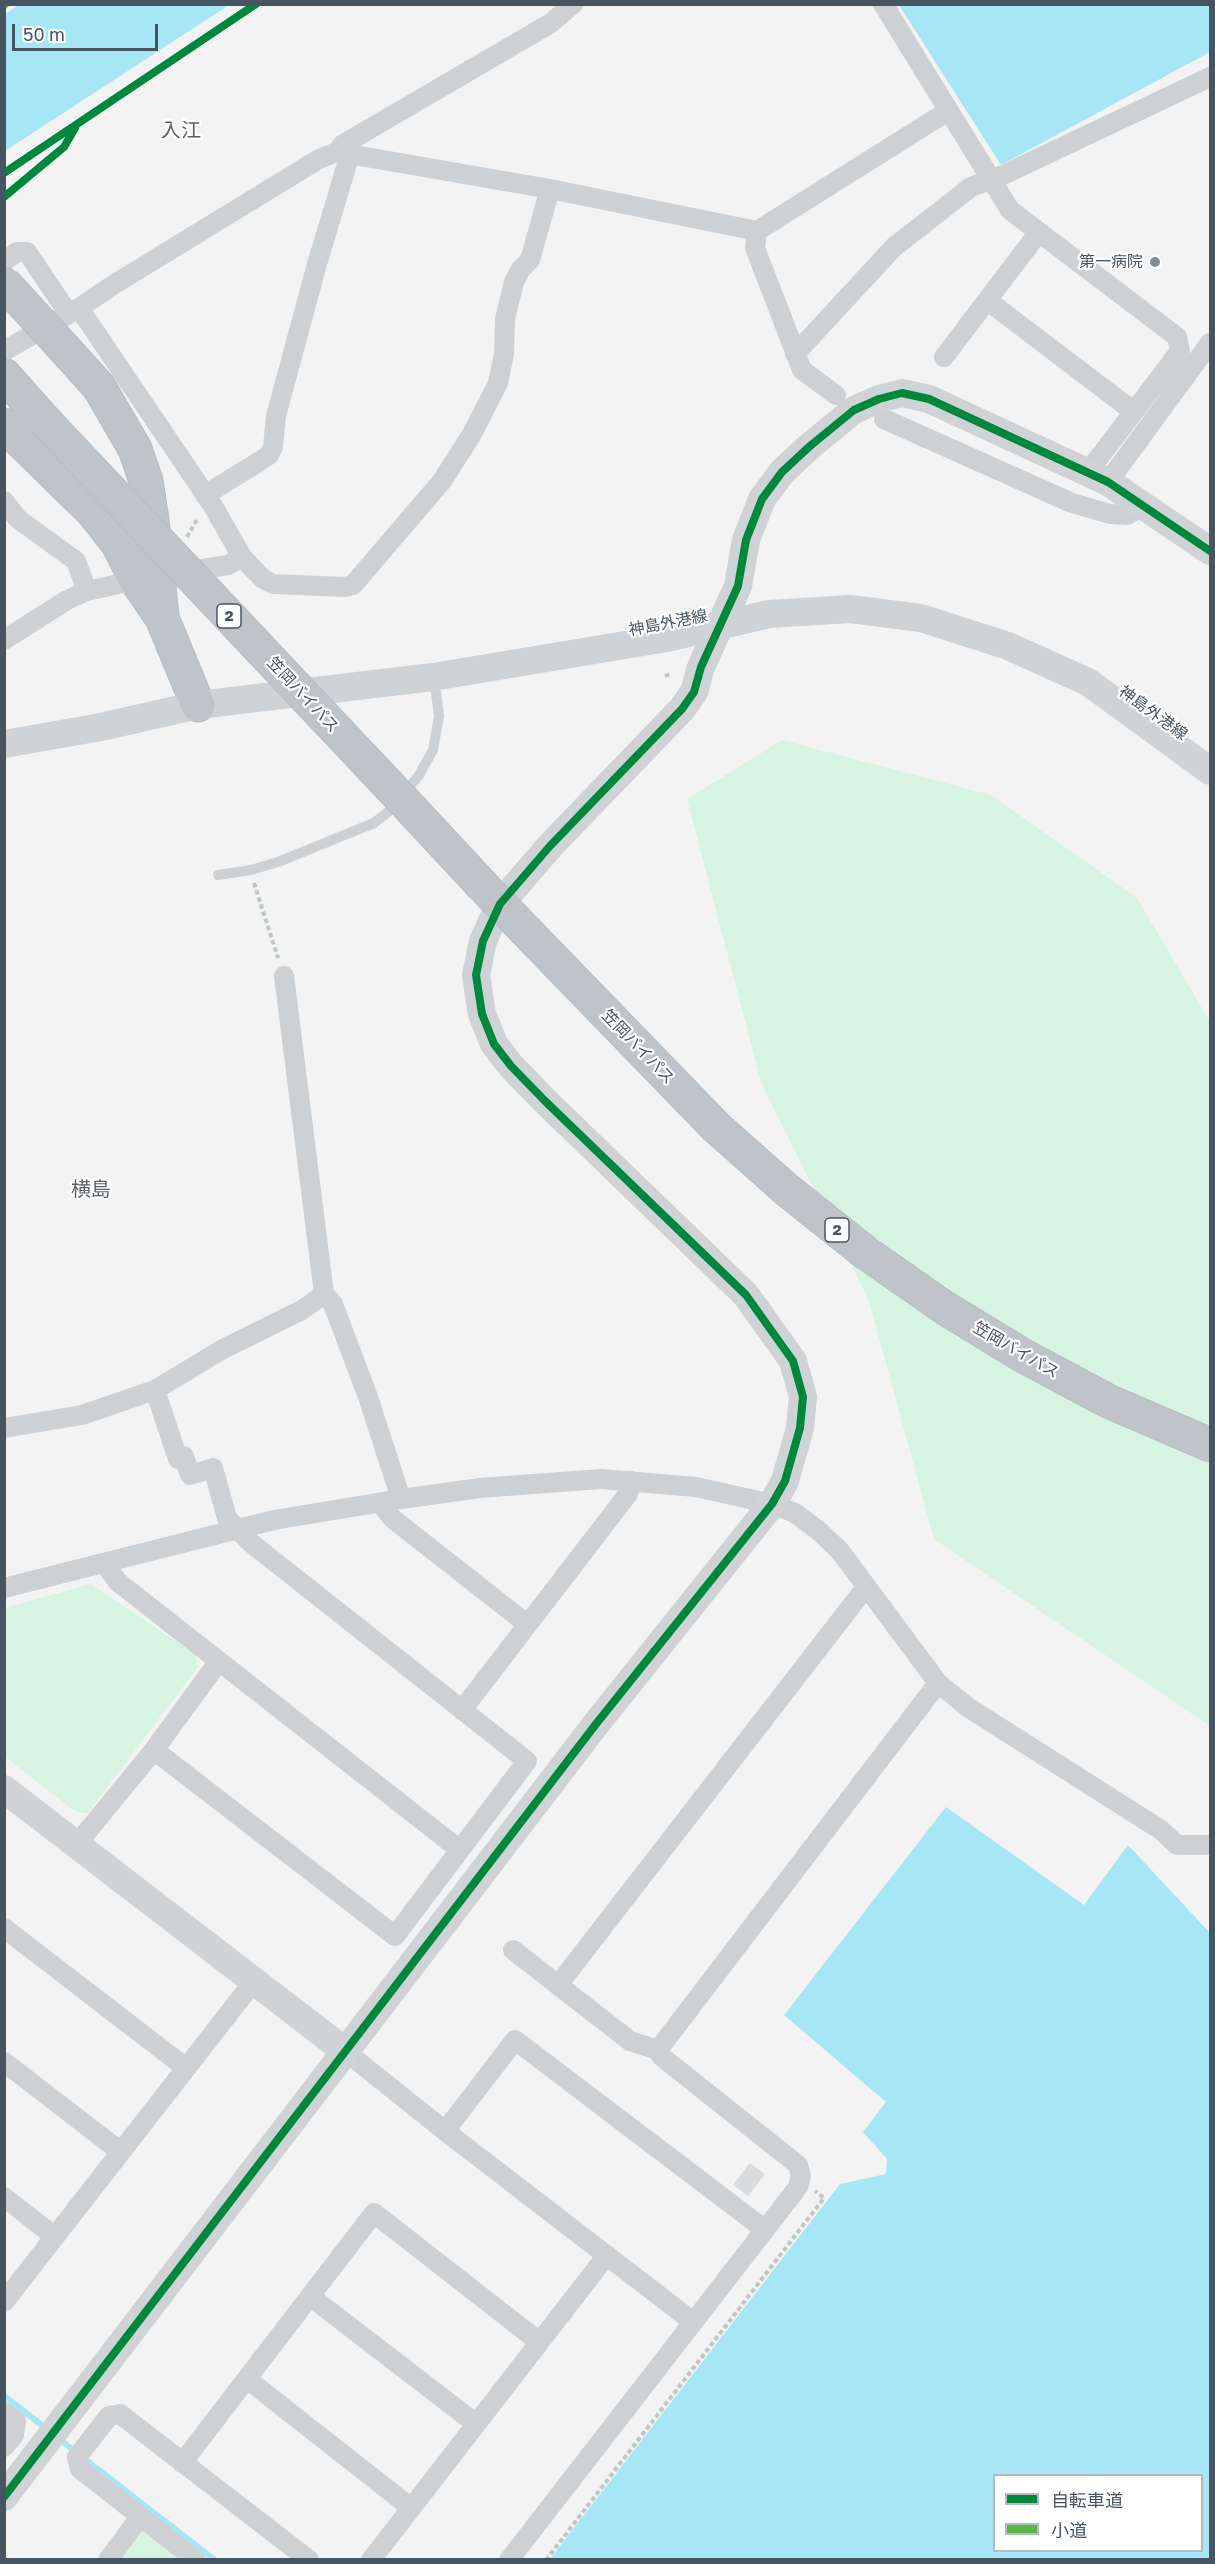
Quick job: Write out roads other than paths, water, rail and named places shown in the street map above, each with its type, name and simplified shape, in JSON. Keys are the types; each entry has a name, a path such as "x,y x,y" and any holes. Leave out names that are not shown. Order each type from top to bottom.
{"highway":[{"path":"4,283 99,387 135,449 146,481 147,578"},
{"name":"2","path":"4,375 45,421"},
{"name":"2","path":"4,384 45,421"},
{"name":"笠岡バイパス","path":"45,421 526,931 716,1127 787,1190 866,1254 945,1308 1022,1355 1108,1401 1210,1445"},
{"path":"4,425 93,512 147,578 198,705"}],"street":[{"path":"209,500 269,455 273,447 276,416 317,264 344,153 342,145 551,23 573,4"},
{"path":"883,4 1010,210 1178,337 1180,351 1133,411 1098,477"},
{"path":"795,354 900,241 971,187 991,180 1210,77"},
{"path":"4,351 319,159 344,153 550,189 757,231 948,111"},
{"path":"4,261 17,252 27,252 74,310 209,500 242,557 262,578 273,584 344,587 353,585 442,481 472,434 498,383 504,354 505,319 514,282 520,270 530,260 550,189"},
{"path":"757,231 755,248 802,370 836,395"},
{"path":"944,357 1039,232"},
{"path":"988,301 1133,411"},
{"path":"1098,477 1210,343"},
{"path":"4,2497 596,1724 772,1504 785,1481 800,1428 803,1397 793,1361 746,1295 511,1066 494,1044 482,1014 476,975 483,941 500,904 550,846 682,710 694,692 701,667 738,586 746,540 762,499 782,472 854,410 879,399 902,393 929,399 1098,477 1210,551"},
{"path":"884,418 1072,502 1110,514 1127,515 1144,506"},
{"path":"4,501 18,519 76,561 87,591"},
{"path":"4,640 68,600 87,591 147,578 228,565 242,557"},
{"name":"神島外港線","path":"4,744 100,727 198,705 434,677 667,638 769,614 850,609 921,618 1008,646 1088,682 1210,771"},
{"path":"284,976 324,1294 333,1304 368,1397 401,1499"},
{"path":"4,1428 82,1415 155,1390 223,1349 302,1310 324,1294"},
{"path":"154,1750 395,1936 527,1761 251,1543 226,1518 213,1468 190,1475 184,1456 178,1459 155,1390"},
{"path":"4,1588 274,1520 401,1499 480,1488 601,1479 696,1487 772,1504 795,1513 840,1551 938,1683 969,1708 1161,1830 1177,1845 1210,1845"},
{"path":"462,1710 628,1494 631,1481"},
{"path":"380,1503 393,1519 527,1624"},
{"path":"104,1563 118,1582 460,1850"},
{"path":"558,1985 866,1587"},
{"path":"77,1844 154,1750 219,1661"},
{"path":"658,2050 938,1683"},
{"path":"5,1790 345,2050 445,2131 692,2321"},
{"path":"4,1928 186,2068"},
{"path":"509,2559 798,2187 800,2180 798,2165 662,2057 658,2050 630,2040 513,1950"},
{"path":"4,2302 254,1981"},
{"path":"445,2131 515,2040 764,2229"},
{"path":"4,2062 121,2152"},
{"path":"4,2197 55,2237"},
{"path":"182,2463 374,2213 538,2341"},
{"path":"371,2559 607,2255"},
{"path":"311,2297 475,2423"},
{"path":"247,2379 410,2507"},
{"path":"4,2412 16,2421 14,2435 4,2447"},
{"path":"196,2559 80,2469 77,2457 109,2416 120,2414 309,2559"},
{"path":"108,2559 140,2517"}],"lane":[{"path":"218,875 251,870 278,862 374,824 393,808 419,775 433,750 439,716 434,677"}],"water":[{"path":"19,5 229,5 5,151 5,14"},
{"path":"899,5 1210,5 1210,52 1001,165"},
{"path":"946,1807 1084,1905 1128,1845 1210,1933 1210,2559 550,2559 840,2184 886,2174 887,2159 863,2132 886,2102 784,2015"}],"waterway":[{"path":"4,2396 47,2429"},
{"path":"59,2439 215,2560"}],"place":[{"name":"第一病院","path":"1155,262"}],"district":[{"name":"入江","path":"181,131"},
{"name":"横島","path":"91,1190"}]}
